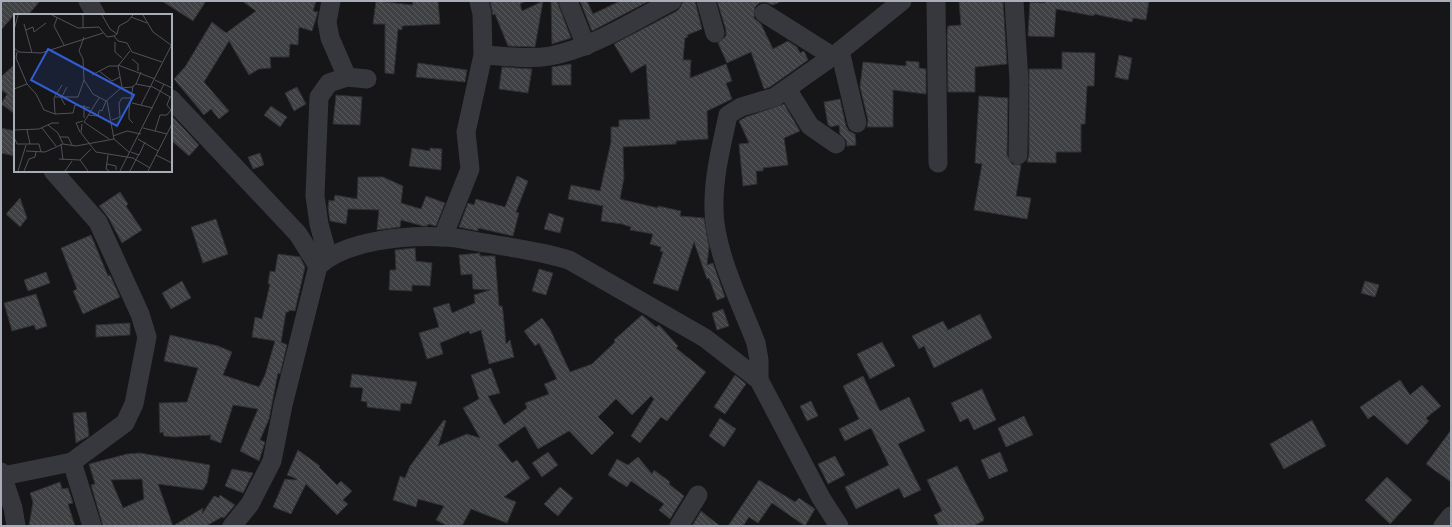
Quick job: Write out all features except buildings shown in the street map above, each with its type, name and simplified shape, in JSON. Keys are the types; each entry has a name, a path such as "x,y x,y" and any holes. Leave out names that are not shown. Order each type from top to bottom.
{"street":[{"path":"88,1 95,14"},
{"path":"331,1 327,22 330,38 346,77"},
{"path":"443,237 470,168 466,132 483,54 482,14 479,1"},
{"path":"568,1 586,46"},
{"path":"483,54 520,58 550,56 586,46 672,1"},
{"path":"706,1 715,33"},
{"path":"759,380 759,360 756,343 718,244 713,204 715,184 728,115 741,107 775,97 836,53 902,1"},
{"path":"936,1 938,163"},
{"path":"1014,1 1018,81 1018,154"},
{"path":"764,13 836,53 858,123"},
{"path":"232,526 250,504 272,461 283,405 323,261 315,196 319,97 329,83 346,77 367,79"},
{"path":"787,89 810,126 836,144"},
{"path":"172,100 323,261"},
{"path":"16,526 13,508 2,474 72,462 125,423 134,404 147,337 140,314 98,222 54,172"},
{"path":"323,261 362,244 392,239 443,237 546,253 569,260 705,338 759,380 821,498 839,526"},
{"path":"72,462 92,526"},
{"path":"678,526 698,496"},
{"path":"1443,526 1451,516"}]}
